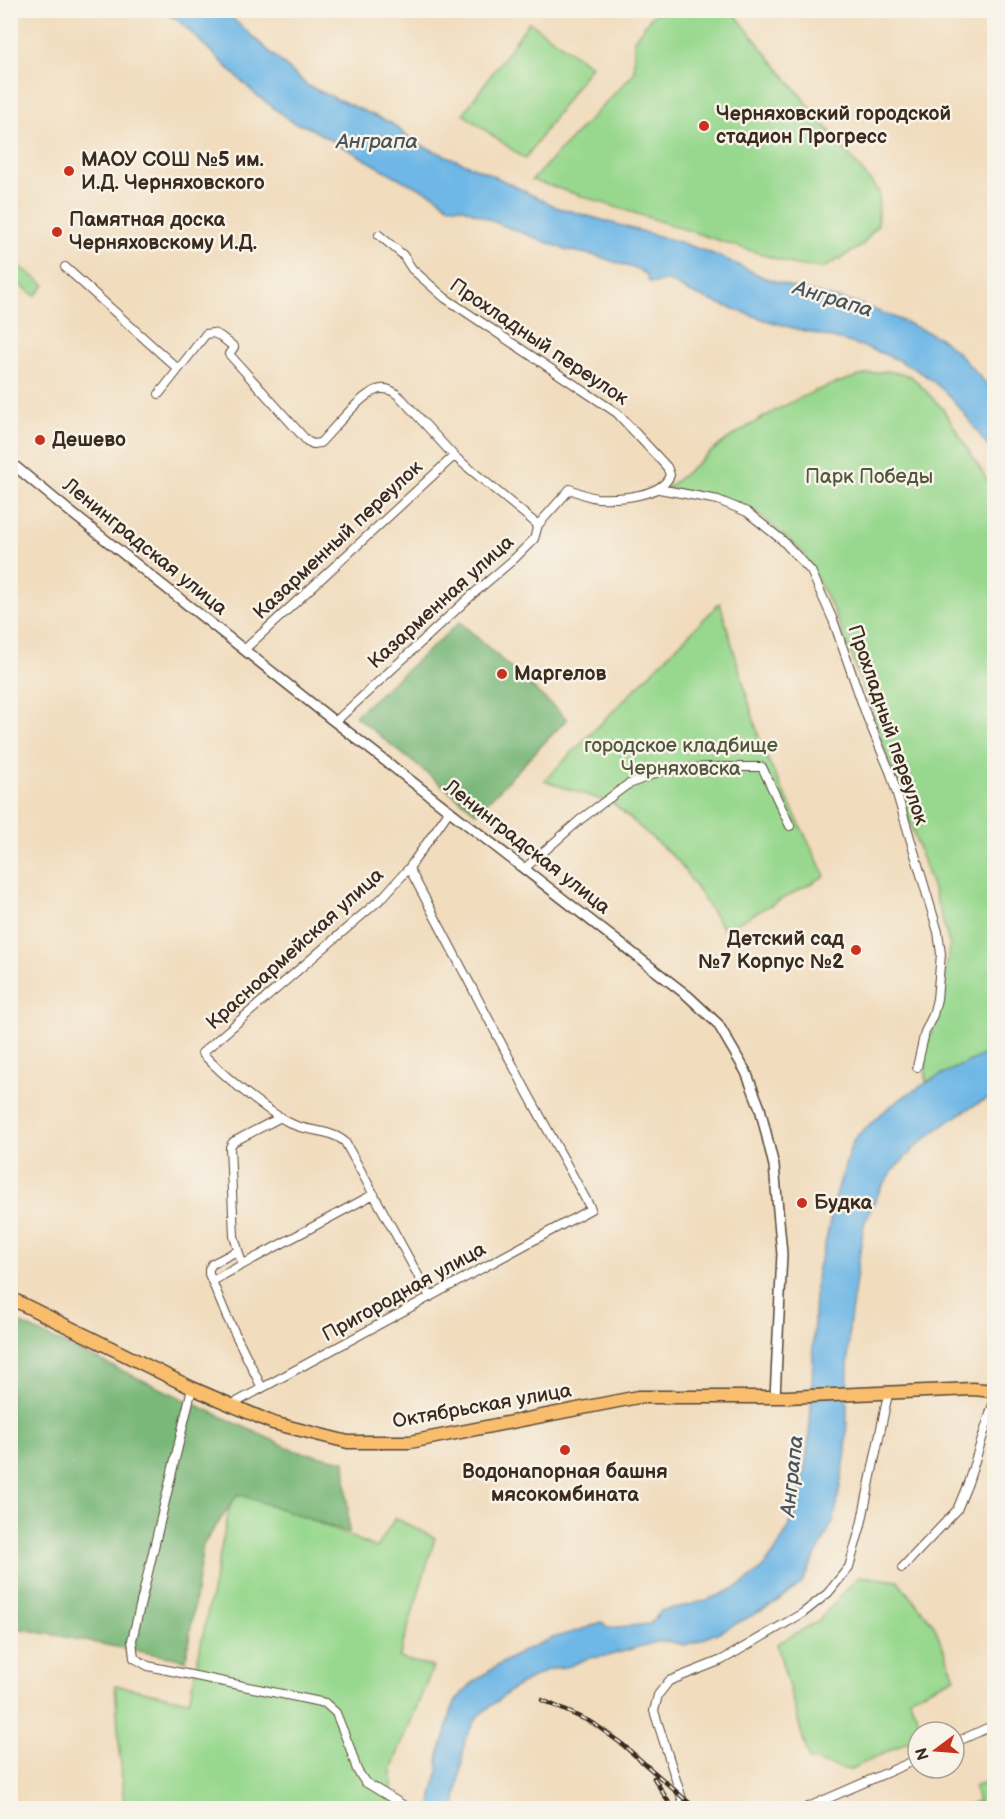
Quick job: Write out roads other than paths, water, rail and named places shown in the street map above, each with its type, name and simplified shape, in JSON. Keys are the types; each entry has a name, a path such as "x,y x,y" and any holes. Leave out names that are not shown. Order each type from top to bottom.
{"main road":[{"name":"Октябрьская улица","path":"10,1298 192,1388 273,1423 348,1442 410,1442 638,1397 775,1397 973,1389 994,1391"}],"street":[{"name":"Прохладный переулок","path":"379,235 398,250 412,269 445,298 617,413 667,466 670,475 668,482 659,489"},
{"path":"64,267 178,369 159,394"},
{"name":"Казарменная улица","path":"178,369 206,334 213,333 219,336 234,347 229,354 307,441 313,444 320,443 365,396 379,389 395,393 454,456 538,525 534,539 514,560 472,595 335,722"},
{"name":"Казарменный переулок","path":"244,649 454,456"},
{"name":"Ленинградская улица","path":"10,462 335,722 688,996 718,1024 746,1072 760,1108 774,1166 782,1254 775,1397"},
{"path":"538,525 570,489 598,498 636,496 659,489"},
{"name":"Прохладный переулок","path":"659,489 718,500 747,512 782,540 811,571 833,620 867,717 891,774 938,932 941,954 937,999 925,1032 917,1067"},
{"path":"525,868 581,819 627,785 661,771 708,767 762,767 790,826"},
{"name":"Красноармейская улица","path":"281,1117 229,1079 202,1053 376,903 409,868 450,810"},
{"name":"Пригородная улица","path":"231,1405 591,1209 409,868"},
{"path":"242,1264 234,1236 230,1147 233,1142 281,1117 299,1127 335,1135 348,1147 430,1297"},
{"path":"212,1281 374,1194"},
{"path":"237,1251 208,1269 227,1317 262,1388"},
{"path":"192,1388 132,1640 134,1658 148,1666 325,1703 336,1713 357,1770 365,1782 408,1809"},
{"path":"685,1809 654,1711 658,1695 669,1681 722,1660 803,1613 828,1593 849,1567 861,1525 888,1394"},
{"path":"902,1568 957,1510 991,1424 994,1401"},
{"path":"966,1738 994,1725"},
{"path":"811,1808 906,1764"}],"water":[{"name":"Анграпа","path":"158,11 224,11 308,86 391,123 416,143 494,176 556,207 679,242 719,256 763,277 798,289 859,304 940,338 957,352 994,392 994,456 954,401 934,382 903,363 861,346 751,315 700,297 669,281 649,282 646,274 639,270 597,256 567,250 464,208 448,206 435,195 404,181 308,127 294,123 255,94 177,19"},
{"name":"Анграпа","path":"994,1050 994,1095 940,1127 918,1145 895,1168 881,1188 864,1224 849,1327 846,1452 834,1520 801,1584 772,1605 696,1642 684,1645 667,1641 656,1642 607,1656 588,1658 570,1666 547,1670 514,1688 478,1716 465,1739 455,1808 433,1808 432,1798 438,1774 439,1754 451,1711 473,1683 499,1664 559,1636 601,1622 607,1628 650,1624 662,1610 688,1605 727,1592 751,1578 761,1569 782,1541 796,1506 805,1468 810,1428 817,1271 836,1195 852,1144 884,1112 913,1091"}],"railway":[{"path":"542,1700 593,1723 622,1744 695,1808"},
{"path":"654,1778 672,1808"}],"place":[{"name":"Черняховский городской стадион Прогресс","path":"704,126"},
{"name":"МАОУ СОШ №5 им. И.Д. Черняховского","path":"69,171"},
{"name":"Памятная доска Черняховскому И.Д.","path":"57,232"},
{"name":"Дешево","path":"40,440"},
{"name":"Маргелов","path":"502,674"},
{"name":"Детский сад №7 Корпус №2","path":"856,950"},
{"name":"Будка","path":"802,1203"},
{"name":"Водонапорная башня мясокомбината","path":"565,1450"}],"park label":[{"name":"Парк Победы","path":"869,477"},
{"name":"городское кладбище Черняховска","path":"681,758"}]}
